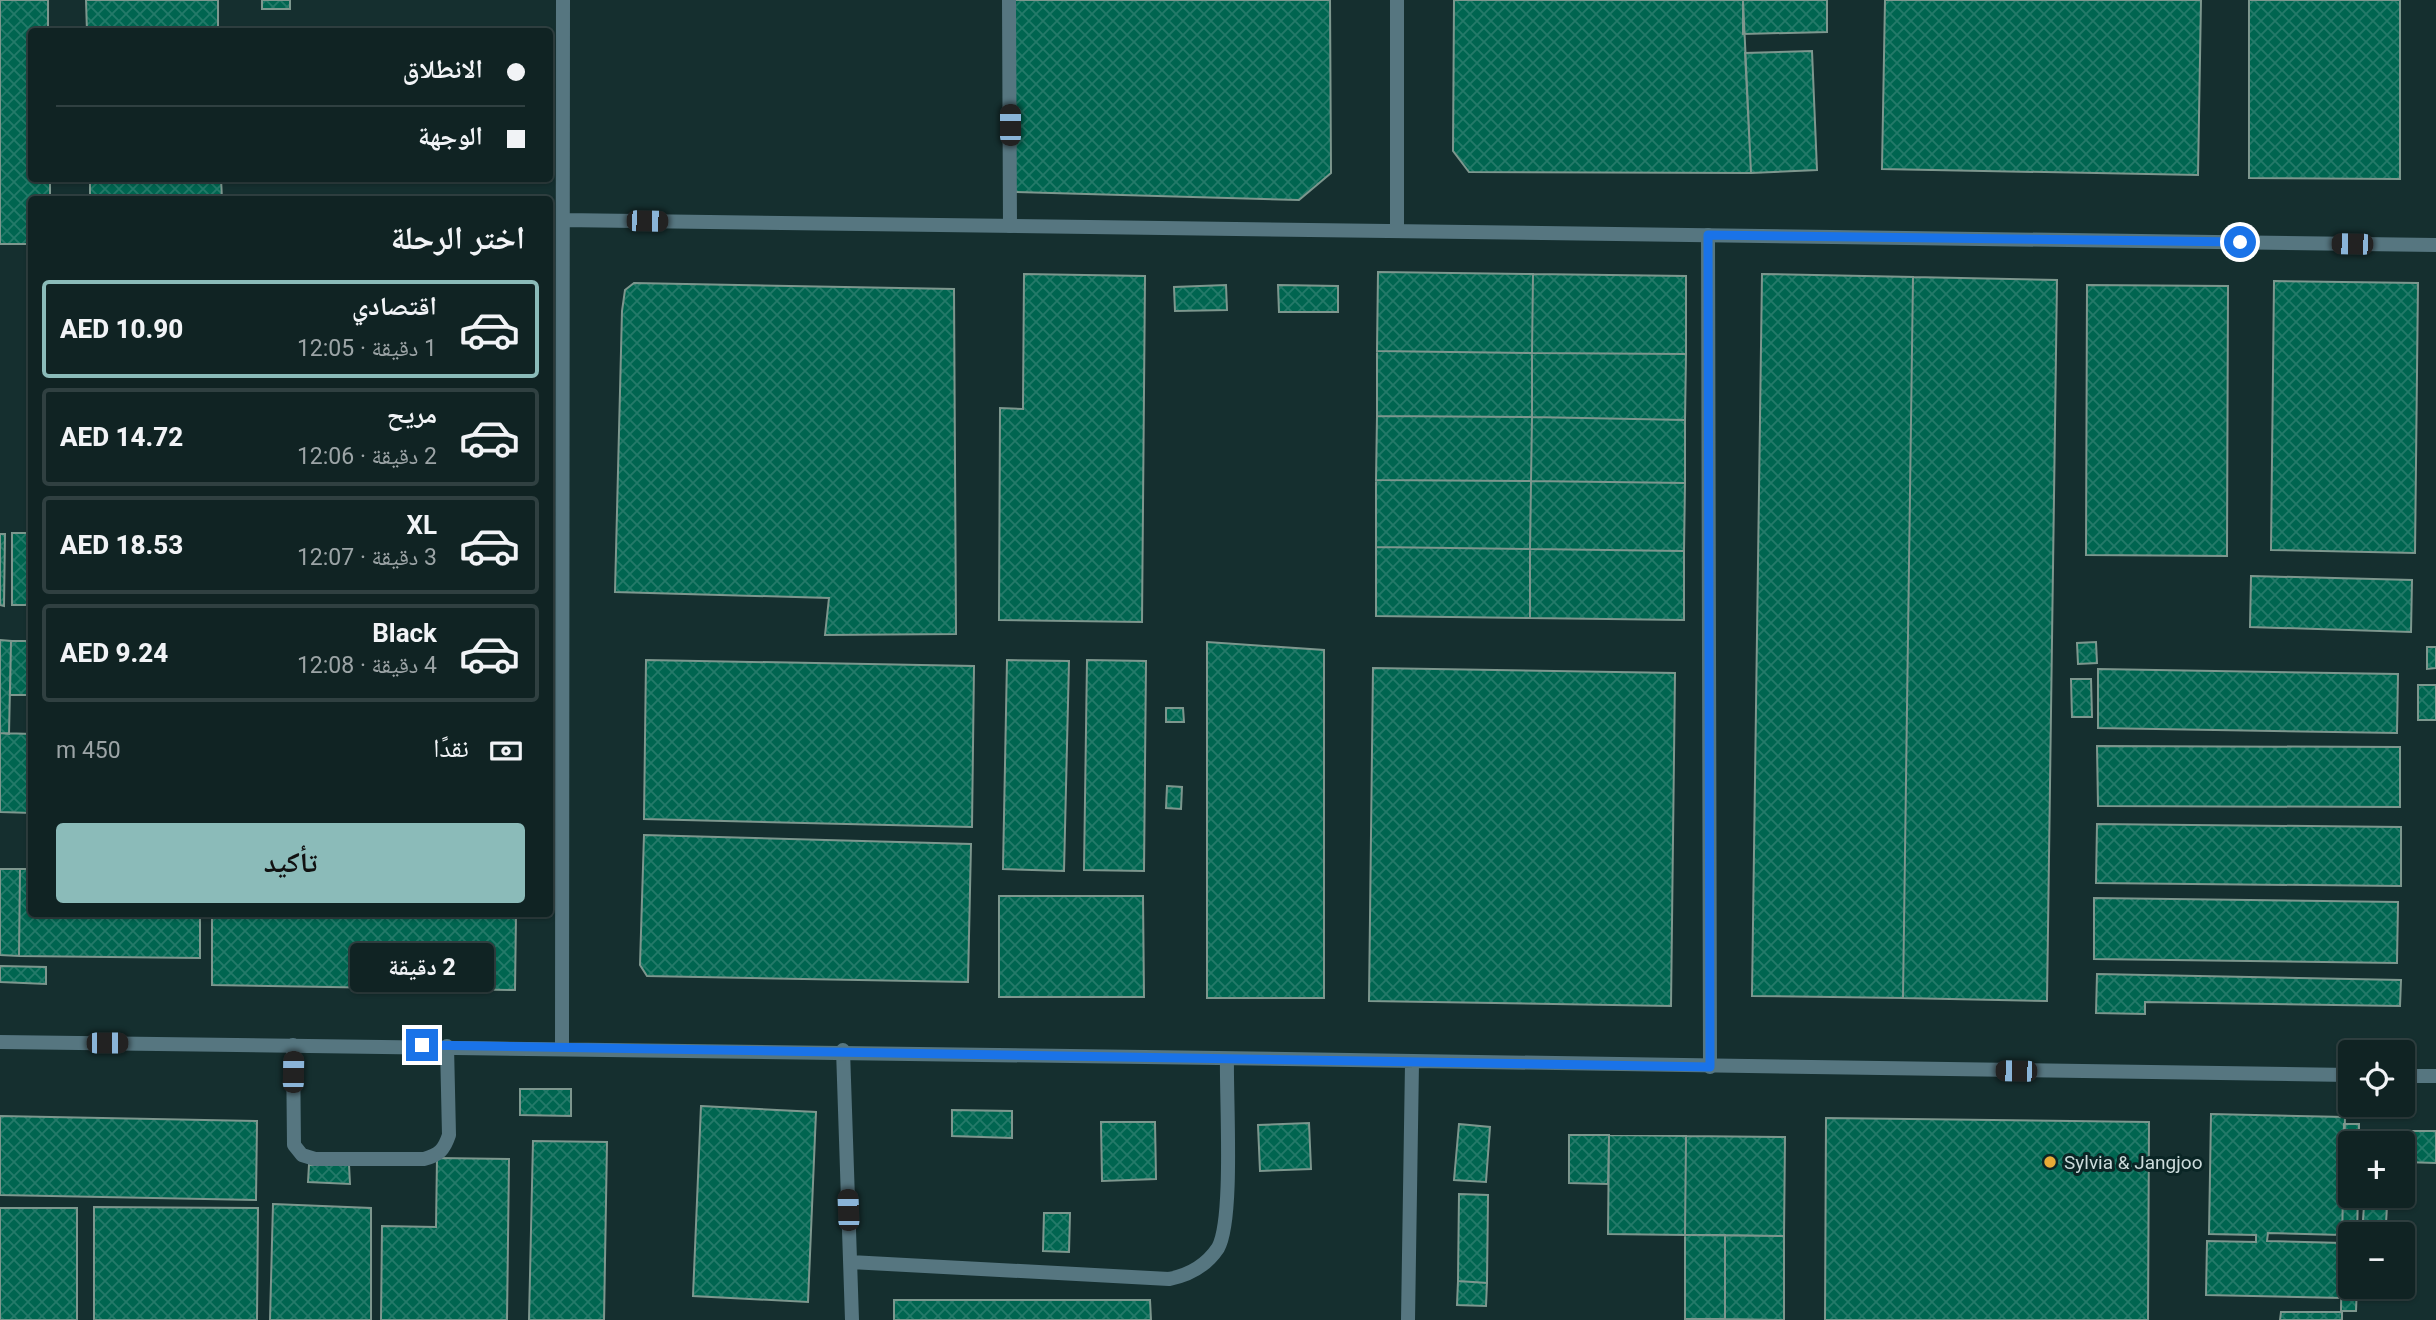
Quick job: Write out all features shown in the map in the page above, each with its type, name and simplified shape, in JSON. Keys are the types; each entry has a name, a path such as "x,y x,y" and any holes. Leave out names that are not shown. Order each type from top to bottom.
{"street":[{"path":"562,1047 563,0"},
{"path":"1009,0 1010,226"},
{"path":"1397,0 1397,231"},
{"path":"563,220 2436,245"},
{"path":"1708,235 1710,1067"},
{"path":"0,1042 843,1050 1412,1063 2338,1075"},
{"path":"293,1045 294,1145 302,1155 329,1159 424,1159 436,1156 445,1147 449,1135 447,1046"},
{"path":"843,1050 852,1320"},
{"path":"850,1262 1170,1279 1199,1269 1219,1246 1224,1231 1227,1059"},
{"path":"1408,1320 1412,1063"},
{"path":"2415,1076 2436,1076"}],"building":[{"path":"0,0 48,0 48,28 28,28 28,182 50,182 50,196 28,196 28,244 0,244"},
{"path":"86,0 218,0 218,28 87,28"},
{"path":"262,0 290,0 290,9 262,9"},
{"path":"1015,0 1330,0 1331,173 1299,200 1014,192"},
{"path":"1454,0 1743,0 1751,173 1469,172 1453,151"},
{"path":"1743,0 1827,0 1827,32 1743,34"},
{"path":"1885,0 2201,0 2198,175 1882,169"},
{"path":"2249,0 2400,0 2400,179 2249,178"},
{"path":"1812,51 1817,170 1751,173 1745,53"},
{"path":"90,182 221,182 222,196 90,196"},
{"path":"1378,272 1533,274 1532,353 1377,351"},
{"path":"1024,274 1145,276 1142,622 999,620 1000,408 1023,409"},
{"path":"1533,274 1686,276 1686,354 1532,353"},
{"path":"1762,274 1913,277 1903,998 1752,996"},
{"path":"1913,277 2057,280 2047,1001 1903,998"},
{"path":"2274,281 2418,283 2415,553 2271,550"},
{"path":"634,283 954,289 956,634 825,635 829,598 615,592 622,311 625,290"},
{"path":"1226,285 1227,310 1175,311 1174,287"},
{"path":"1278,285 1338,286 1338,312 1279,312"},
{"path":"2087,285 2228,286 2227,556 2086,555"},
{"path":"1377,351 1532,353 1532,417 1377,416"},
{"path":"1532,353 1686,354 1685,420 1532,417"},
{"path":"1377,416 1532,417 1531,481 1376,480"},
{"path":"1532,417 1685,420 1685,483 1531,481"},
{"path":"1376,480 1531,481 1530,549 1376,547"},
{"path":"1531,481 1685,483 1684,551 1530,549"},
{"path":"12,533 28,533 28,605 12,605"},
{"path":"0,534 5,534 4,606 0,605"},
{"path":"1376,547 1530,549 1530,618 1376,616"},
{"path":"1530,549 1684,551 1684,620 1530,618"},
{"path":"2251,576 2412,580 2411,632 2250,627"},
{"path":"0,640 11,641 9,734 0,733"},
{"path":"11,641 28,641 28,695 10,695"},
{"path":"1207,642 1324,650 1324,998 1207,998"},
{"path":"2096,642 2097,663 2078,664 2077,643"},
{"path":"2427,647 2436,647 2436,668 2427,669"},
{"path":"646,660 974,666 972,827 644,819"},
{"path":"1007,660 1069,661 1064,871 1003,869"},
{"path":"1087,660 1146,661 1144,871 1084,870"},
{"path":"1373,668 1675,673 1671,1006 1369,1001"},
{"path":"2098,669 2398,674 2397,733 2098,728"},
{"path":"2071,679 2091,679 2092,717 2072,717"},
{"path":"2418,685 2436,685 2436,720 2418,720"},
{"path":"1166,708 1183,708 1184,722 1166,722"},
{"path":"0,733 28,734 28,813 0,812"},
{"path":"2097,746 2400,747 2400,807 2098,806"},
{"path":"1167,786 1182,787 1181,809 1166,808"},
{"path":"2097,824 2401,827 2401,886 2096,883"},
{"path":"644,835 971,844 968,982 647,976 640,965"},
{"path":"0,869 20,869 19,956 0,955"},
{"path":"20,869 28,869 28,917 200,917 200,958 19,956"},
{"path":"999,896 1143,896 1144,997 999,997"},
{"path":"2094,898 2398,902 2397,963 2094,959"},
{"path":"212,917 516,917 515,990 212,985"},
{"path":"0,966 46,967 46,984 0,982"},
{"path":"2097,974 2401,980 2400,1006 2145,1002 2145,1014 2096,1013"},
{"path":"520,1089 571,1089 571,1116 520,1115"},
{"path":"701,1106 816,1112 808,1302 693,1296"},
{"path":"952,1110 1012,1111 1012,1138 952,1136"},
{"path":"2211,1114 2345,1117 2345,1131 2338,1131 2338,1208 2343,1208 2342,1222 2338,1222 2338,1235 2268,1233 2267,1241 2338,1243 2338,1298 2206,1295 2207,1241 2256,1242 2256,1235 2209,1234"},
{"path":"0,1116 257,1121 256,1200 0,1195"},
{"path":"1826,1118 2149,1122 2148,1320 1825,1320"},
{"path":"1101,1122 1155,1122 1156,1179 1102,1181"},
{"path":"1309,1123 1311,1169 1260,1171 1258,1125"},
{"path":"1459,1124 1490,1127 1486,1182 1454,1180"},
{"path":"2344,1124 2359,1124 2359,1131 2344,1131"},
{"path":"2415,1131 2436,1131 2436,1163 2415,1162"},
{"path":"1569,1135 1609,1135 1608,1184 1569,1183"},
{"path":"1609,1135 1686,1136 1685,1235 1608,1234"},
{"path":"1686,1136 1785,1137 1784,1236 1685,1235"},
{"path":"533,1141 607,1142 604,1320 529,1320"},
{"path":"437,1158 509,1159 507,1320 381,1320 382,1226 436,1227"},
{"path":"309,1165 349,1165 350,1184 308,1182"},
{"path":"1459,1194 1488,1195 1487,1283 1458,1281"},
{"path":"273,1204 371,1208 371,1320 270,1320"},
{"path":"94,1207 258,1208 257,1320 94,1320"},
{"path":"0,1208 77,1208 77,1320 0,1320"},
{"path":"2343,1208 2358,1208 2357,1222 2342,1222"},
{"path":"2364,1208 2387,1208 2386,1222 2363,1222"},
{"path":"1044,1213 1070,1213 1069,1252 1043,1251"},
{"path":"1685,1235 1725,1235 1725,1319 1685,1319"},
{"path":"1725,1235 1784,1236 1784,1320 1725,1319"},
{"path":"1458,1281 1487,1283 1486,1306 1457,1305"},
{"path":"2341,1299 2356,1299 2356,1311 2341,1311"},
{"path":"894,1300 1150,1300 1151,1320 894,1320"},
{"path":"2281,1312 2342,1312 2342,1320 2280,1320"}],"place":[{"name":"Sylvia & Jangjoo","path":"2050,1162"}],"route":[{"path":"422,1045 843,1050 1710,1067 1708,235 2240,242"}]}
